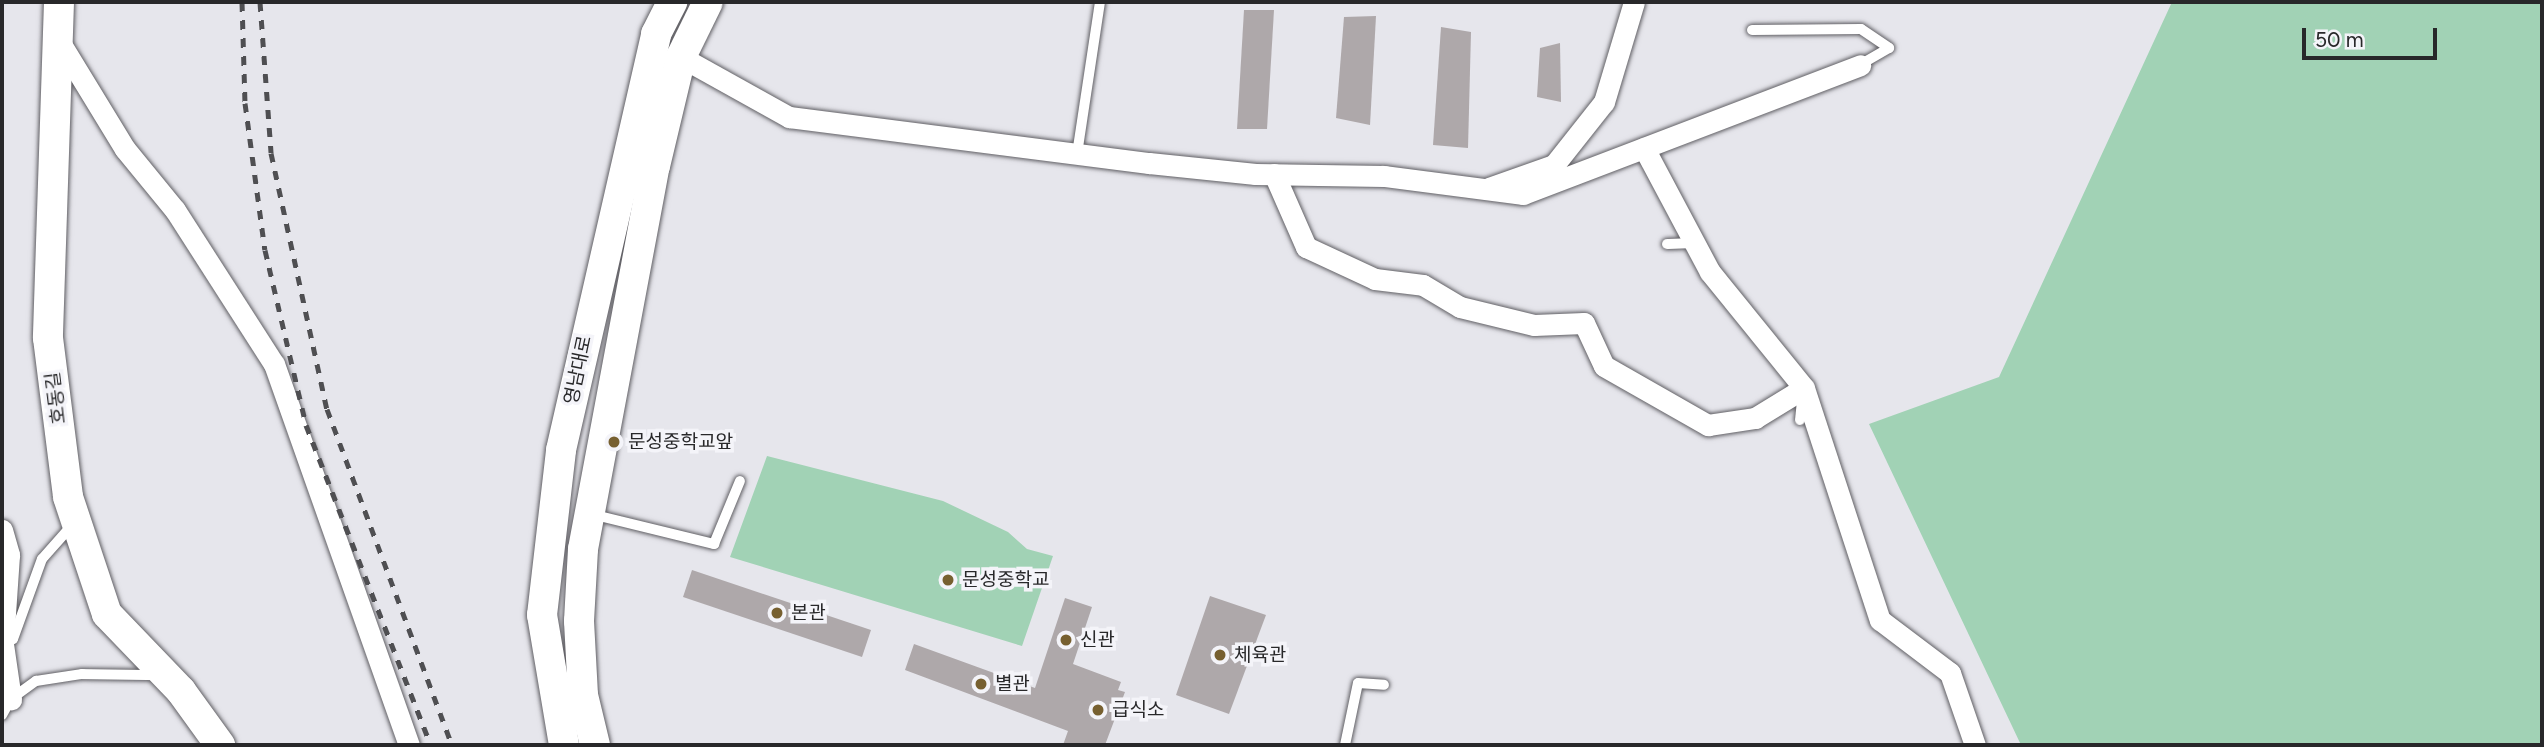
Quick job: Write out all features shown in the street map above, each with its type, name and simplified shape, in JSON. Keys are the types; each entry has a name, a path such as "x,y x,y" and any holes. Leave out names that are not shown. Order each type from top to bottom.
{"main road":[{"name":"호동길","path":"59,2 55,35 48,338 76,521 107,614 166,675 220,745"},
{"name":"영남대로","path":"564,745 542,615 561,450 656,34 672,2"},
{"name":"영남대로","path":"595,745 583,695 579,621 589,513 624,310 681,57 708,2"}],"street":[{"path":"1486,189 1555,165 1604,102 1634,2"},
{"path":"55,35 125,149 175,210 274,364 409,745"},
{"path":"681,57 789,117 1077,154 1274,174 1384,176 1523,194 1860,65"},
{"path":"1644,148 1710,272 1804,388 1876,626 1950,673 1975,745"},
{"path":"1274,174 1306,247 1376,279 1423,285 1460,307 1534,324 1584,323 1604,366 1708,425 1755,418 1804,388"},
{"path":"2,530 9,565 3,644 6,707"}],"lane":[{"path":"1077,154 1100,2"},
{"path":"1752,30 1861,29 1889,48 1860,65"},
{"path":"1667,244 1695,243"},
{"path":"1800,420 1804,388"},
{"path":"589,513 714,544 740,481"},
{"path":"3,644 13,639 42,559 76,521"},
{"path":"6,707 36,681 82,674 166,675"},
{"path":"1345,745 1359,683 1384,685"}],"green space":[{"path":"2172,2 2542,2 2542,745 2021,745 1869,424 1999,377"},
{"path":"767,456 943,501 1008,532 1027,549 1053,556 1022,646 730,557"}],"building":[{"path":"1244,10 1274,10 1267,129 1237,129"},
{"path":"1376,16 1370,125 1336,118 1344,17"},
{"path":"1441,27 1471,32 1468,148 1433,145"},
{"path":"1560,43 1561,102 1537,97 1540,48"},
{"name":"본관","path":"692,570 871,630 862,657 683,597"},
{"name":"체육관","path":"1210,596 1266,615 1229,714 1176,695"},
{"path":"1065,598 1092,607 1073,664 1121,682 1118,690 1125,692 1105,745 1063,745 1068,731 905,670 914,644 1035,688"}],"railway":[{"path":"242,2 245,103 265,250 306,425 431,745"},
{"path":"260,2 271,153 327,409 452,745"}],"place":[{"name":"문성중학교앞","path":"614,442"},
{"name":"문성중학교","path":"948,580"},
{"name":"본관","path":"777,613"},
{"name":"신관","path":"1066,640"},
{"name":"체육관","path":"1220,655"},
{"name":"별관","path":"981,684"},
{"name":"급식소","path":"1098,710"}]}
